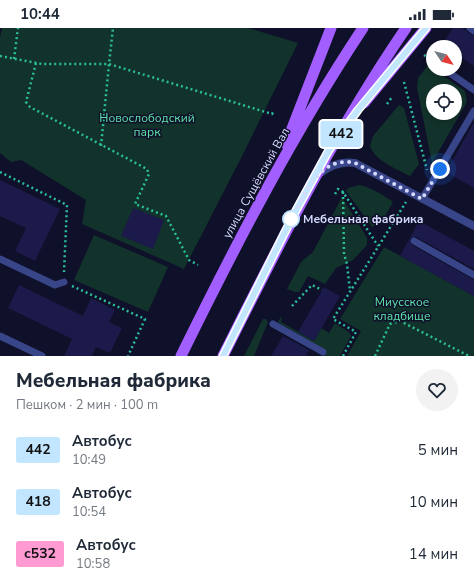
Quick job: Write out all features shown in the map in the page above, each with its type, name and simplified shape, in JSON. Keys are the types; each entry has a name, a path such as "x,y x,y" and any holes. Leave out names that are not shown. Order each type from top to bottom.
{"main road":[{"path":"271,180 331,28"},
{"name":"улица Сущёвский Вал","path":"181,356 271,180 337,67 363,28"},
{"path":"223,356 293,216 329,150 381,64 406,28"},
{"path":"329,150 358,110 426,28"}],"street":[{"path":"311,184 315,178 327,168 346,162 361,166 474,226"}],"lane":[{"path":"470,28 474,31"},
{"path":"454,76 474,90"},
{"path":"422,199 474,111"},
{"path":"414,241 474,275"},
{"path":"0,259 55,285 64,282"},
{"path":"273,324 323,352"},
{"path":"0,336 42,356"}],"path":[{"path":"14,59 18,28"},
{"path":"101,146 114,28"},
{"path":"0,56 36,63 109,64 272,114 274,111"},
{"path":"36,63 26,102 30,107 101,146 147,169 149,174 136,204 166,216 189,260 198,265"},
{"path":"404,82 428,172 433,180"},
{"path":"387,104 392,97"},
{"path":"0,172 67,205 64,282 145,319 128,356"},
{"path":"335,194 338,189 343,192 378,246"},
{"path":"343,192 344,254 347,264 350,291"},
{"path":"343,356 356,332 333,319 406,202"},
{"path":"292,306 312,285 322,290"},
{"path":"375,356 390,324 400,321 469,356"}],"green space":[{"name":"Новослободский парк","path":"2,28 248,28 298,43 184,269 82,224 86,200 21,160 11,162 0,153 0,37"},
{"path":"426,68 426,76 444,76 455,84 426,84 426,120 457,120 432,163 417,88 418,78"},
{"path":"462,89 465,91 467,102 462,111"},
{"path":"399,105 404,108 419,164 410,176 381,160 370,146 373,136"},
{"path":"359,185 372,189 393,202 382,222 372,227 346,191 348,188"},
{"path":"342,197 367,238 367,245 353,260 336,268 325,284 308,276 299,292 287,289 301,262 313,252"},
{"path":"94,235 168,267 148,312 74,280"},
{"name":"Миусское кладбище","path":"384,247 474,296 474,356 347,356 361,331 340,319"},
{"path":"282,316 281,322 314,341 321,328 329,333 335,323 350,333 351,336 340,356 325,356 327,351 279,323 278,321"},
{"path":"263,319 266,319 268,322 254,356 244,356"}],"building":[{"path":"453,28 462,28 474,36 474,66 462,58 462,40 445,40"},
{"path":"474,122 474,188 446,172"},
{"path":"0,180 60,209 35,261 15,251 26,228 0,216"},
{"path":"133,208 164,220 153,249 121,236"},
{"path":"419,221 474,251 474,269 416,237 412,237 409,241 412,245 474,280 474,296 400,256"},
{"path":"19,285 83,316 91,298 115,310 109,322 122,328 110,353 96,347 92,356 64,356 72,339 8,308"},
{"path":"324,287 340,296 314,341 298,332"},
{"path":"283,336 309,350 306,356 271,356"}],"bus line":[{"name":"442","path":"223,356 293,216 329,150 358,110 426,28"}],"place":[{"name":"Мебельная фабрика","path":"291,219"}],"route":[{"path":"291,219 315,178 320,172 335,164 346,162 355,163 422,199 440,169"}]}
